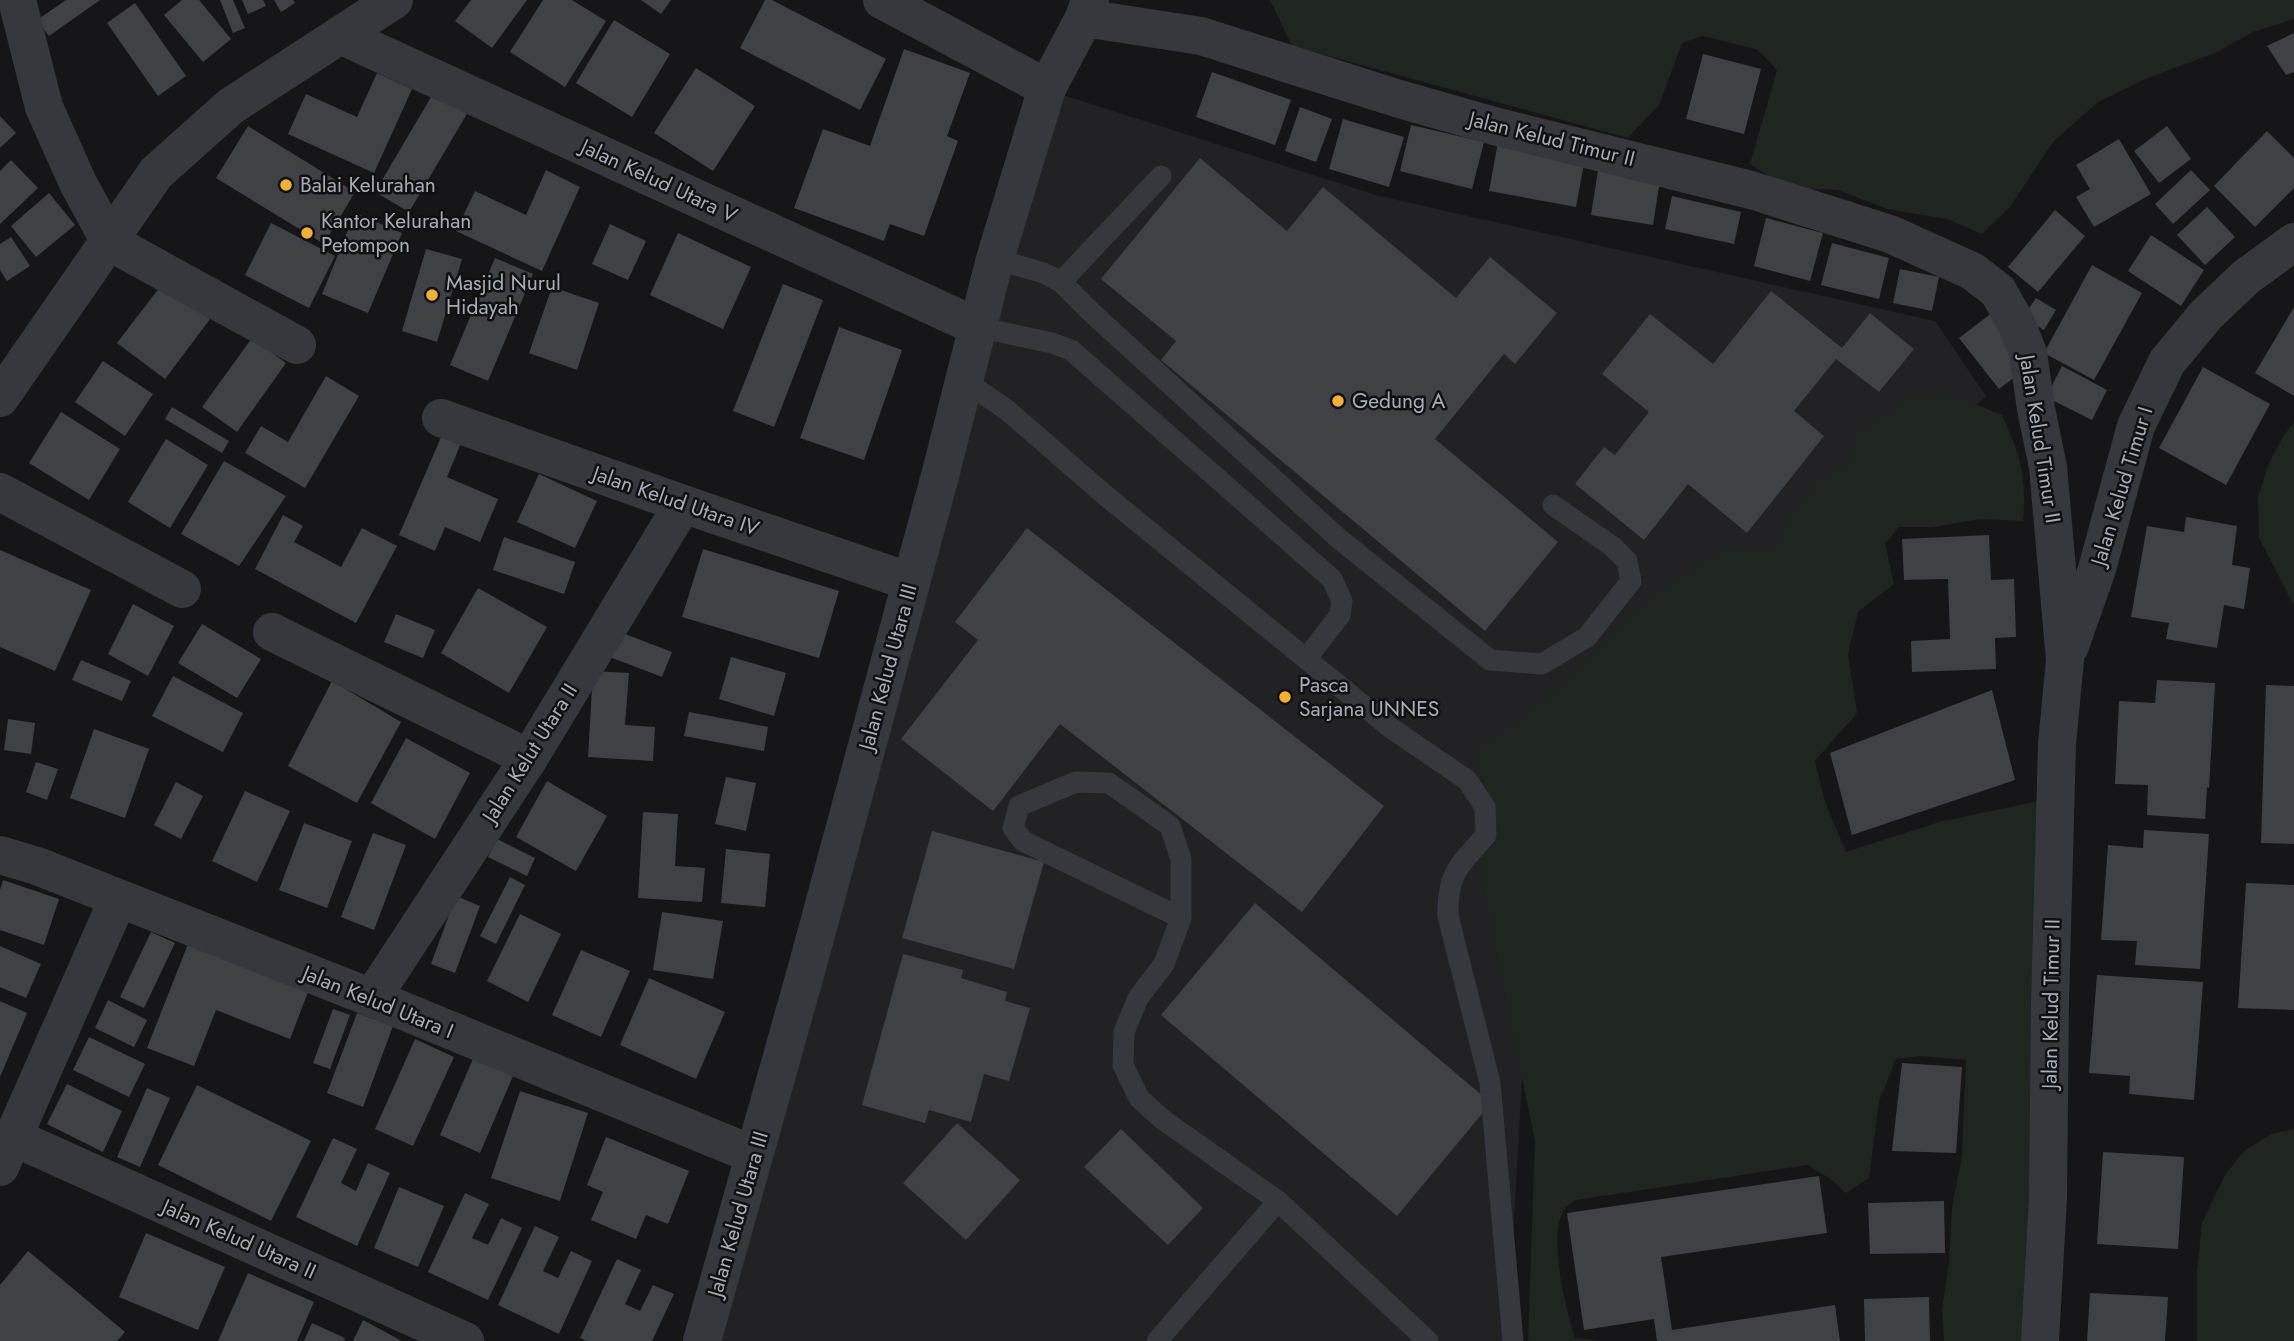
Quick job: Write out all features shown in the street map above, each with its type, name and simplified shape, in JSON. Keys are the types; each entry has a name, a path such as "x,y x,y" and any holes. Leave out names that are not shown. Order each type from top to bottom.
{"street":[{"path":"18,0 44,107 78,183 110,242 296,345"},
{"path":"0,398 156,173 232,106 394,0"},
{"path":"882,0 1047,88"},
{"name":"Jalan Kelud Utara III","path":"702,1341 941,472 995,259 1047,88 1087,9"},
{"name":"Jalan Kelud Timur II","path":"1087,9 1201,36 1396,99 1751,190 1890,234 1972,271 1998,291 2016,323 2028,353 2048,467 2065,660 2057,744 2048,1198 2040,1341"},
{"name":"Jalan Kelud Utara V","path":"340,35 978,327"},
{"name":"Jalan Kelud Timur I","path":"2065,660 2097,569 2136,426 2167,362 2206,316 2246,277 2294,242"},
{"name":"Jalan Kelud Utara IV","path":"441,418 911,582"},
{"path":"0,492 182,589"},
{"name":"Jalan Kelut Utara II","path":"372,998 529,758 683,504"},
{"path":"272,632 529,758"},
{"name":"Jalan Kelud Utara I","path":"0,855 37,866 372,998 754,1155"},
{"name":"Jalan Kelud Utara II","path":"118,898 7,1152 465,1341"}],"lane":[{"path":"1060,282 1161,176"},
{"path":"995,259 1044,273 1060,282 1338,538 1490,660 1542,664 1587,637 1631,581 1627,561 1613,547 1553,505"},
{"path":"978,327 1052,343 1071,350 1332,579 1342,601 1340,615 1306,659"},
{"path":"963,380 1007,410 1106,496 1391,728 1467,780 1485,807 1486,835 1456,870 1448,893 1448,916 1490,1083 1513,1341"},
{"path":"1181,918 1023,841 1013,828 1019,806 1076,782 1109,783 1170,827 1181,859 1181,918 1164,964 1138,998 1124,1032 1123,1065 1139,1098 1162,1119 1278,1200 1429,1341"},
{"path":"1157,1341 1278,1200"}],"shaded area":[{"path":"1270,0 2294,0 2294,19 2253,32 2215,53 2148,78 2098,102 2053,142 2010,207 1982,234 1947,219 1887,209 1838,190 1787,188 1750,164 1777,70 1758,50 1703,36 1682,43 1659,105 1628,138 1292,46"},
{"name":"Pasca Sarjana UNNES","path":"1041,88 1379,196 1935,321 1986,396 1536,836 1507,1341 720,1341"},
{"path":"1950,394 2002,415 2021,467 2023,521 1980,519 1933,527 1899,527 1885,543 1894,584 1858,612 1848,654 1857,713 1815,761 1825,802 1846,852 1939,822 2039,801 2040,1341 1944,1341 1942,1310 1949,1262 1952,1208 1962,1155 1966,1060 1921,1056 1896,1059 1879,1101 1869,1178 1846,1193 1832,1180 1808,1165 1576,1200 1571,1203 1560,1218 1558,1233 1560,1271 1567,1309 1575,1338 1601,1341 1528,1341 1535,1141 1490,921 1466,781 1481,745 1524,717 1643,605 1677,578 1721,552 1777,545 1796,509 1818,479 1849,464 1857,433 1913,395"},
{"path":"2294,423 2294,606 2259,538 2258,497 2269,463 2284,435"},
{"path":"2294,1129 2294,1341 2197,1341 2197,1273 2202,1223 2225,1175 2245,1150 2272,1134"}],"building":[{"path":"66,0 100,0 49,36 37,20"},
{"path":"182,0 199,0 231,39 203,62 164,15"},
{"path":"220,0 233,0 245,28 233,33"},
{"path":"242,0 263,0 266,6 248,14"},
{"path":"274,0 293,0 295,3 281,12"},
{"path":"471,0 527,0 492,48 455,21"},
{"path":"543,0 572,0 606,21 565,87 510,52"},
{"path":"641,0 671,0 661,14"},
{"path":"765,0 772,0 886,59 860,110 740,48"},
{"path":"135,3 186,76 158,96 107,23"},
{"path":"614,20 670,54 632,117 576,83"},
{"path":"2294,33 2294,72 2286,75 2267,46"},
{"path":"904,49 970,73 947,136 958,141 924,236 890,224 884,241 794,208 823,129 870,146"},
{"path":"1703,54 1761,69 1744,134 1686,119"},
{"path":"696,68 755,106 713,171 654,133"},
{"path":"1212,72 1291,100 1275,145 1196,117"},
{"path":"377,73 412,89 374,173 288,134 306,94 357,117"},
{"path":"434,92 468,112 409,212 375,192"},
{"path":"1300,107 1332,119 1316,162 1285,151"},
{"path":"0,116 16,133 0,148"},
{"path":"1343,119 1404,137 1389,187 1329,169"},
{"path":"1411,125 1484,142 1472,189 1400,171"},
{"name":"Balai Kelurahan","path":"248,126 355,192 324,244 216,178"},
{"path":"2167,126 2191,159 2159,183 2134,151"},
{"path":"2267,131 2294,158 2294,188 2255,227 2214,186"},
{"path":"2119,139 2151,194 2094,227 2076,197 2090,189 2076,165"},
{"path":"1498,142 1585,158 1576,207 1489,191"},
{"name":"Gedung A","path":"1200,158 1287,231 1323,187 1456,298 1490,257 1557,313 1515,364 1504,354 1435,439 1558,542 1485,631 1161,360 1176,341 1101,279"},
{"path":"11,160 38,188 0,224 0,171"},
{"path":"1599,164 1661,174 1653,225 1591,215"},
{"path":"546,170 580,187 542,271 456,231 475,191 526,215"},
{"path":"2191,170 2210,190 2173,224 2155,204"},
{"path":"49,193 75,225 36,257 11,226"},
{"path":"1672,196 1741,212 1734,244 1665,229"},
{"path":"2207,207 2235,237 2205,265 2177,235"},
{"path":"2055,210 2085,236 2038,292 2008,267"},
{"path":"355,213 402,233 368,313 322,294"},
{"path":"1766,218 1823,233 1810,281 1754,266"},
{"path":"271,223 335,256 309,308 245,275"},
{"path":"610,224 646,241 628,280 592,264"},
{"path":"678,233 751,267 723,329 650,295"},
{"path":"2151,235 2204,270 2181,306 2128,271"},
{"path":"11,237 30,266 7,281 0,270 0,244"},
{"path":"1832,243 1889,258 1879,299 1821,285"},
{"name":"Masjid Nurul Hidayah","path":"426,249 462,259 437,342 402,331"},
{"path":"495,258 533,274 488,381 450,365"},
{"path":"2092,265 2142,293 2094,380 2044,353"},
{"path":"1900,269 1939,277 1932,311 1893,303"},
{"path":"163,283 210,319 165,379 117,343"},
{"path":"783,284 823,300 774,427 733,411"},
{"path":"552,287 599,303 577,370 529,353"},
{"path":"1771,291 1842,348 1870,313 1914,349 1879,392 1836,359 1794,411 1824,436 1747,533 1688,484 1644,540 1575,484 1604,447 1615,455 1649,412 1602,374 1650,314 1713,364"},
{"path":"2036,298 2056,310 2044,330 2023,317"},
{"path":"2294,307 2294,396 2255,373"},
{"path":"1993,312 2020,373 1999,389 1959,338"},
{"path":"839,327 902,350 864,460 800,438"},
{"path":"252,338 286,363 237,432 202,407"},
{"path":"103,361 153,394 125,436 75,402"},
{"path":"2062,366 2107,390 2092,420 2046,397"},
{"path":"2203,367 2270,404 2226,485 2159,448"},
{"path":"326,376 359,396 305,488 245,453 261,426 288,442"},
{"path":"172,407 229,441 222,453 165,419"},
{"path":"61,412 120,449 89,500 29,463"},
{"path":"442,435 461,443 447,477 498,499 480,542 445,527 435,551 399,535"},
{"path":"166,439 208,465 170,528 128,502"},
{"path":"224,461 286,496 239,566 181,534"},
{"path":"539,474 597,501 575,548 517,522"},
{"path":"283,515 303,526 294,542 341,567 362,528 397,546 356,623 255,569"},
{"path":"2186,517 2237,526 2232,565 2250,568 2244,609 2224,605 2217,648 2166,639 2169,623 2131,617 2147,526 2184,532"},
{"path":"1027,528 1384,806 1302,912 1060,724 993,811 901,739 978,640 955,622"},
{"path":"1989,535 1991,580 2014,579 2016,637 1995,638 1996,669 1912,672 1911,641 1950,639 1948,579 1904,580 1902,539"},
{"path":"504,537 575,562 564,594 493,570"},
{"path":"703,549 839,591 819,658 682,617"},
{"path":"0,550 91,590 55,671 0,647"},
{"path":"478,588 547,627 509,693 441,653"},
{"path":"133,604 174,626 148,676 108,654"},
{"path":"396,614 435,630 423,658 384,642"},
{"path":"202,624 261,659 237,698 178,663"},
{"path":"612,629 672,652 662,677 602,654"},
{"path":"731,657 786,673 774,716 719,699"},
{"path":"81,660 131,681 122,701 72,680"},
{"path":"593,671 629,673 625,725 655,727 653,761 588,757"},
{"path":"173,676 243,713 223,752 152,716"},
{"path":"2157,680 2215,683 2205,819 2147,815 2148,785 2115,784 2119,701 2155,703"},
{"path":"332,681 401,722 357,803 288,766"},
{"path":"2266,685 2294,686 2294,844 2261,843"},
{"path":"1992,690 2015,780 1852,835 1830,753"},
{"path":"689,712 768,727 764,751 684,736"},
{"path":"8,719 35,723 31,754 4,750"},
{"path":"94,729 149,749 125,818 70,798"},
{"path":"406,738 470,773 435,839 371,803"},
{"path":"36,762 58,769 47,800 26,792"},
{"path":"726,777 756,783 746,831 715,824"},
{"path":"547,781 607,816 576,871 516,837"},
{"path":"176,782 203,796 181,839 154,825"},
{"path":"245,791 290,811 257,882 212,861"},
{"path":"643,812 678,814 675,866 705,868 702,902 638,898"},
{"path":"304,823 352,841 327,908 279,890"},
{"path":"2144,830 2209,834 2200,969 2135,965 2137,941 2101,940 2108,845 2143,848"},
{"path":"932,831 1044,862 1014,969 902,938"},
{"path":"373,833 406,845 374,930 341,917"},
{"path":"497,839 535,858 527,876 488,857"},
{"path":"726,849 770,854 765,907 721,903"},
{"path":"510,877 525,885 496,944 480,936"},
{"path":"3,880 59,899 44,945 0,930 0,890"},
{"path":"2246,883 2294,885 2294,1010 2238,1008"},
{"path":"456,896 480,906 455,973 431,964"},
{"path":"1255,903 1491,1103 1397,1216 1161,1015"},
{"path":"662,912 723,921 713,979 653,970"},
{"path":"520,914 561,934 528,1002 487,981"},
{"path":"151,932 175,943 144,1008 120,997"},
{"path":"188,944 308,992 290,1039 216,1010 194,1066 147,1048"},
{"path":"0,946 41,964 26,998 0,987"},
{"path":"581,950 630,971 601,1037 552,1015"},
{"path":"903,954 963,970 961,978 1007,992 1005,1001 1030,1008 1009,1081 984,1074 971,1122 929,1110 925,1123 862,1105"},
{"path":"2097,975 2203,982 2194,1100 2129,1094 2130,1076 2089,1073"},
{"path":"649,978 725,1012 696,1079 620,1045"},
{"path":"108,1000 147,1020 134,1047 95,1028"},
{"path":"0,1001 27,1013 0,1077"},
{"path":"333,1009 350,1015 330,1069 313,1063"},
{"path":"357,1013 393,1026 363,1107 327,1093"},
{"path":"89,1037 145,1064 129,1097 73,1070"},
{"path":"415,1039 454,1057 413,1146 375,1129"},
{"path":"473,1059 513,1076 480,1153 440,1135"},
{"path":"1902,1063 1962,1067 1956,1153 1892,1151"},
{"path":"67,1084 122,1111 103,1152 47,1124"},
{"path":"197,1085 311,1141 271,1221 158,1165"},
{"path":"147,1088 170,1098 140,1167 117,1157"},
{"path":"520,1091 588,1113 560,1201 491,1178"},
{"path":"957,1123 1020,1180 966,1240 903,1183"},
{"path":"1121,1129 1203,1208 1168,1245 1084,1167"},
{"path":"606,1137 689,1171 668,1224 646,1215 636,1239 591,1220 603,1192 587,1185"},
{"path":"333,1138 357,1149 341,1183 356,1191 368,1163 390,1173 357,1246 296,1217"},
{"path":"2103,1152 2184,1157 2178,1249 2097,1244"},
{"path":"1819,1176 1827,1233 1661,1257 1672,1330 1835,1305 1840,1341 1657,1341 1654,1319 1584,1330 1567,1213"},
{"path":"399,1187 444,1206 418,1267 374,1248"},
{"path":"465,1193 489,1204 472,1238 488,1245 501,1218 522,1228 488,1300 428,1272"},
{"path":"1944,1201 1945,1253 1870,1254 1868,1203"},
{"path":"535,1226 559,1237 543,1271 558,1278 571,1251 592,1261 559,1334 498,1305"},
{"path":"146,1233 225,1267 198,1330 119,1297"},
{"path":"28,1251 125,1332 117,1341 0,1341 0,1285"},
{"path":"617,1259 641,1270 625,1304 640,1311 653,1285 674,1294 652,1341 587,1341 580,1338"},
{"path":"248,1273 314,1302 297,1341 218,1341"},
{"path":"2090,1293 2168,1297 2165,1341 2087,1341"},
{"path":"1929,1297 1930,1341 1865,1341 1864,1299"},
{"path":"363,1320 402,1341 353,1341"},
{"path":"312,1323 345,1338 344,1341 304,1341"}],"place":[{"name":"Balai Kelurahan","path":"286,185"},
{"name":"Kantor Kelurahan Petompon","path":"307,233"},
{"name":"Masjid Nurul Hidayah","path":"432,295"},
{"name":"Gedung A","path":"1338,401"},
{"name":"Pasca Sarjana UNNES","path":"1285,697"}]}
